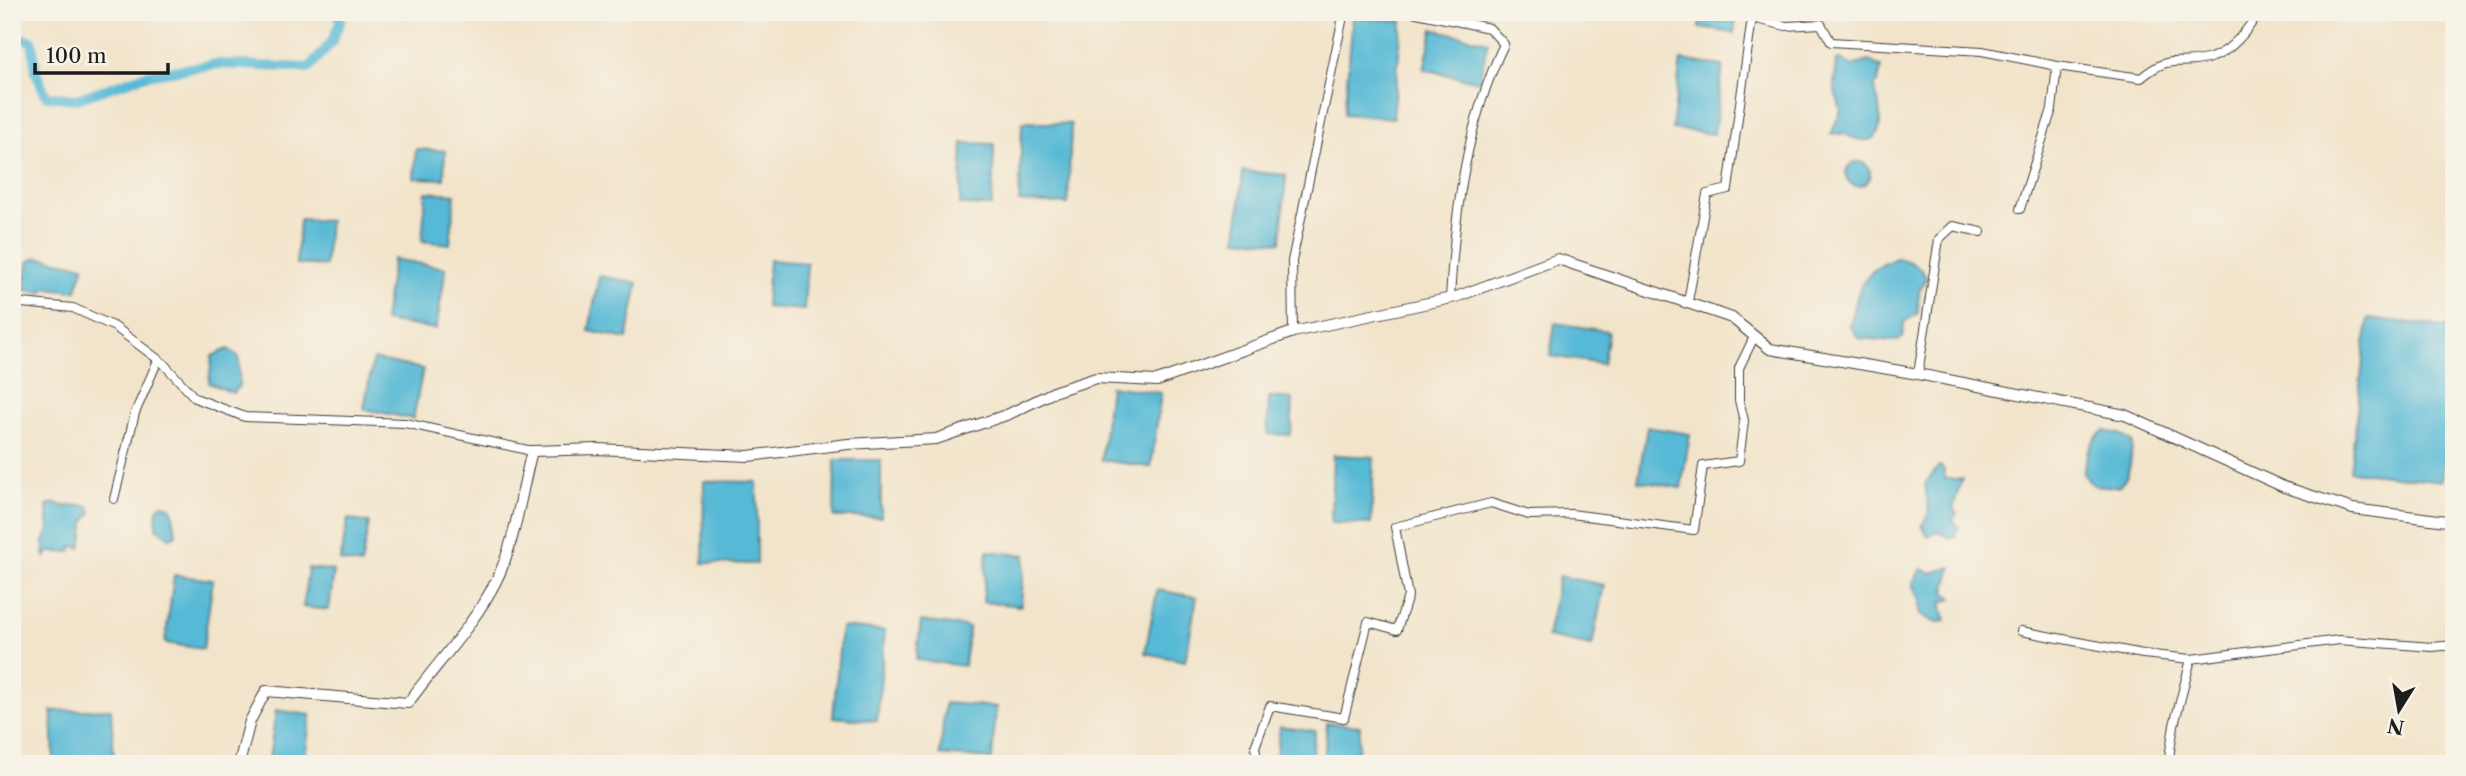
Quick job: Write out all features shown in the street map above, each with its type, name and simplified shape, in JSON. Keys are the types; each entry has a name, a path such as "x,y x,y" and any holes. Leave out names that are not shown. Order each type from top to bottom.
{"street":[{"path":"1293,332 1292,261 1344,12"},
{"path":"1412,12 1489,28 1504,44 1489,76 1463,171 1454,228 1450,298"},
{"path":"1688,302 1707,194 1728,189 1752,18 1786,26 1821,24 1831,43 1982,51 2057,66 2141,78 2161,62 2209,59 2244,37 2259,12"},
{"path":"2390,12 2418,15 2426,12"},
{"path":"2020,209 2052,109 2057,66"},
{"path":"1918,374 1939,239 1953,226 1981,232"},
{"path":"12,302 73,308 115,327 158,360 195,398 245,417 405,423 532,451 597,449 748,456 848,444 936,439 1009,414 1056,391 1096,378 1157,380 1293,332 1450,298 1558,259 1732,318 1770,349 1918,374 2125,415 2284,487 2353,509 2454,522"},
{"path":"1258,764 1255,747 1270,706 1344,718 1368,622 1397,630 1408,596 1395,527 1491,503 1528,515 1571,514 1694,530 1703,466 1738,461 1744,421 1739,400 1739,368 1754,337"},
{"path":"114,499 135,414 158,360"},
{"path":"239,764 250,721 266,691 408,703 457,640 496,582 505,559 532,451"},
{"path":"2021,631 2143,654 2190,659 2339,640 2432,647 2454,645"},
{"path":"2168,764 2174,725 2190,659"}],"water":[{"path":"1701,12 1737,12 1734,33 1699,28"},
{"path":"1353,17 1402,21 1393,118 1344,114"},
{"path":"1433,29 1488,42 1479,82 1424,69"},
{"path":"1841,59 1852,66 1869,61 1881,67 1878,83 1874,87 1880,111 1879,128 1871,139 1831,134 1841,111 1834,87 1837,61"},
{"path":"1681,60 1723,66 1714,134 1672,129"},
{"path":"1022,122 1071,124 1068,204 1019,202"},
{"path":"963,143 994,144 992,206 960,205"},
{"path":"416,149 445,151 444,179 414,178"},
{"path":"1858,162 1869,169 1870,174 1863,185 1858,186 1847,179 1846,174 1853,163"},
{"path":"1243,171 1286,175 1281,242 1237,239"},
{"path":"426,192 455,194 450,244 422,241"},
{"path":"300,219 329,221 325,266 296,264"},
{"path":"37,257 84,266 76,291 45,288 42,293 25,290 28,262"},
{"path":"1897,258 1914,264 1926,278 1919,292 1918,313 1904,322 1903,337 1897,341 1859,338 1850,326 1863,283 1875,270"},
{"path":"393,259 446,268 436,329 384,321"},
{"path":"769,260 807,263 804,310 766,307"},
{"path":"599,276 638,283 627,339 589,331"},
{"path":"2368,318 2454,328 2454,379 2442,481 2350,471"},
{"path":"1555,323 1608,331 1603,364 1550,356"},
{"path":"228,349 239,357 239,386 233,393 209,383 212,356"},
{"path":"373,359 423,369 413,419 364,409"},
{"path":"1110,386 1161,393 1151,467 1101,460"},
{"path":"1269,397 1293,399 1291,435 1267,434"},
{"path":"1647,427 1690,434 1681,488 1638,481"},
{"path":"2105,431 2120,434 2132,442 2128,473 2118,487 2094,485 2083,474 2092,443"},
{"path":"1333,455 1374,457 1371,524 1331,523"},
{"path":"835,460 881,460 881,517 834,517"},
{"path":"1939,466 1943,468 1945,479 1962,479 1953,508 1957,514 1952,520 1959,527 1956,536 1950,538 1937,531 1928,536 1922,526 1929,513 1925,484"},
{"path":"704,481 757,482 757,564 703,563"},
{"path":"55,503 64,506 89,506 91,513 85,522 81,548 72,546 71,552 49,552 45,557 43,545 49,529 47,505"},
{"path":"162,504 172,508 176,535 170,538 156,528 157,509"},
{"path":"348,519 369,523 361,565 340,561"},
{"path":"987,551 1025,555 1021,606 983,602"},
{"path":"1952,567 1945,592 1952,598 1941,603 1946,621 1934,622 1920,614 1920,600 1913,583 1921,569 1931,573"},
{"path":"308,568 334,571 329,610 303,607"},
{"path":"174,575 213,580 203,649 165,643"},
{"path":"1559,576 1604,585 1592,646 1547,637"},
{"path":"1157,590 1197,597 1185,661 1145,653"},
{"path":"921,621 969,627 964,666 916,660"},
{"path":"841,627 885,631 877,721 833,717"},
{"path":"945,703 996,707 992,759 940,755"},
{"path":"111,709 114,764 54,764 52,711"},
{"path":"276,710 311,715 304,764 269,760"},
{"path":"1327,723 1360,726 1357,764 1324,764"},
{"path":"1280,727 1315,731 1311,764 1275,764"}],"waterway":[{"path":"12,36 32,41 36,72 46,96 77,99 146,75 217,64 309,68 331,43 341,20 335,12"}]}
